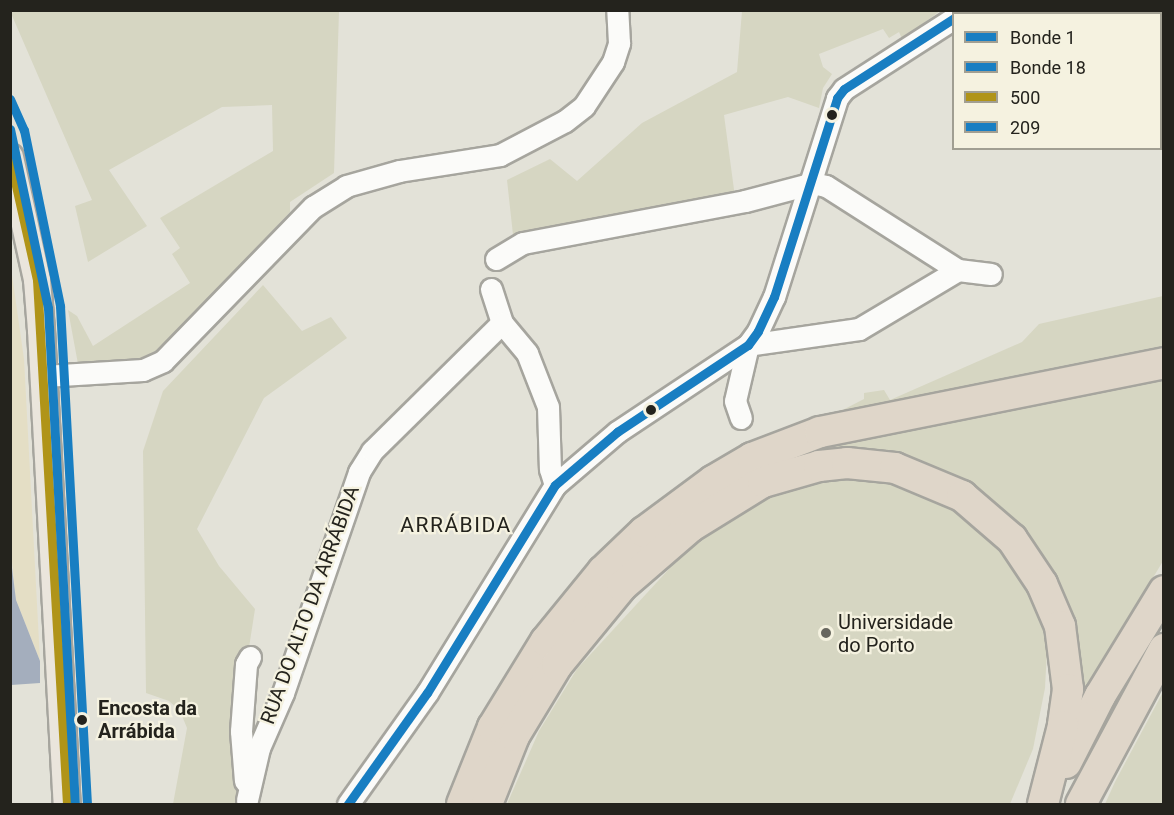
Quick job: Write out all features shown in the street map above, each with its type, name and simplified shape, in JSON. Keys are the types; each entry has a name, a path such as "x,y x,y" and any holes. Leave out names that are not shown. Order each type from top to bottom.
{"highway":[{"path":"462,804 493,727 546,641 603,571 644,532 713,481 752,458 820,432 1164,363"},
{"path":"487,804 514,736 556,664 629,580 690,527 762,482 819,465 847,463 895,468 962,496 1012,539 1042,584 1060,626 1068,689 1063,726 1044,804"},
{"path":"1044,804 1100,696 1164,591"},
{"path":"1081,804 1164,649"}],"main road":[{"path":"10,157 37,280 67,804"}],"street":[{"path":"44,376 143,370 163,361 313,207 346,186 372,176 500,155 565,121 584,106 613,62 619,43 617,10"},
{"path":"741,418 735,401 748,345 774,297 813,183 837,98 844,89 952,19"},
{"path":"496,259 523,243 745,201 813,183 826,186 958,270 991,274"},
{"path":"348,804 427,693 555,485 617,432 748,345 859,329 958,270"},
{"path":"491,289 502,323 527,352 549,407 550,469 555,485"},
{"name":"RUA DO ALTO DA ARRÁBIDA","path":"247,802 259,748 283,693 359,472 372,451 502,323"},
{"name":"RUA DO ALTO DA ARRÁBIDA","path":"247,802 241,731 246,664 250,657"}],"green space":[{"path":"10,11 339,11 334,173 290,202 290,212 158,352 141,361 78,364 68,310 77,316 93,346 190,283 172,254 180,248 160,218 273,151 272,105 222,107 109,170 147,226 88,262 75,206 92,200"},
{"path":"742,11 940,11 902,39 899,32 889,38 883,29 819,54 823,67 832,74 823,88 819,108 788,97 724,115 735,197 514,244 507,180 550,159 577,181 642,123 737,72"},
{"path":"263,285 302,331 331,317 347,338 264,398 197,529 219,566 255,609 248,654 241,804 173,804 187,728 180,711 169,701 146,693 143,451 163,391"},
{"path":"1163,296 1163,350 831,416 864,399 864,393 884,390 890,400 1022,342 1039,324"},
{"path":"1163,374 1163,561 1077,705 1076,641 1062,594 1015,527 973,493 935,471 878,455 824,455 770,470 723,496 654,547 605,595 566,640 513,726 480,804 471,804 506,721 563,631 646,541 718,488 770,460 885,424"},
{"name":"Universidade do Porto","path":"853,475 887,479 943,499 993,539 1027,589 1040,615 1047,650 1045,688 1033,749 1010,804 507,804 539,731 577,669 681,556 733,513 777,488"},
{"path":"1163,692 1163,804 1105,804 1115,782"}],"sand":[{"path":"10,261 24,359 40,661 16,600 11,552"}],"water":[{"path":"10,552 16,600 40,661 40,683 11,685"}],"tram line":[{"name":"1","path":"10,99 24,130 60,306 87,804"},
{"name":"18","path":"10,129 48,308 75,804"}],"transit line":[{"name":"209","path":"348,804 427,693 555,485 617,432 748,345 758,331 774,297 837,98 844,89 952,19"},
{"name":"500","path":"10,159 37,280 67,804"}],"place":[{"name":"Universidade do Porto","path":"826,633"},
{"name":"Encosta da Arrábida","path":"82,720"}],"district":[{"name":"ARRÁBIDA","path":"456,525"}]}
